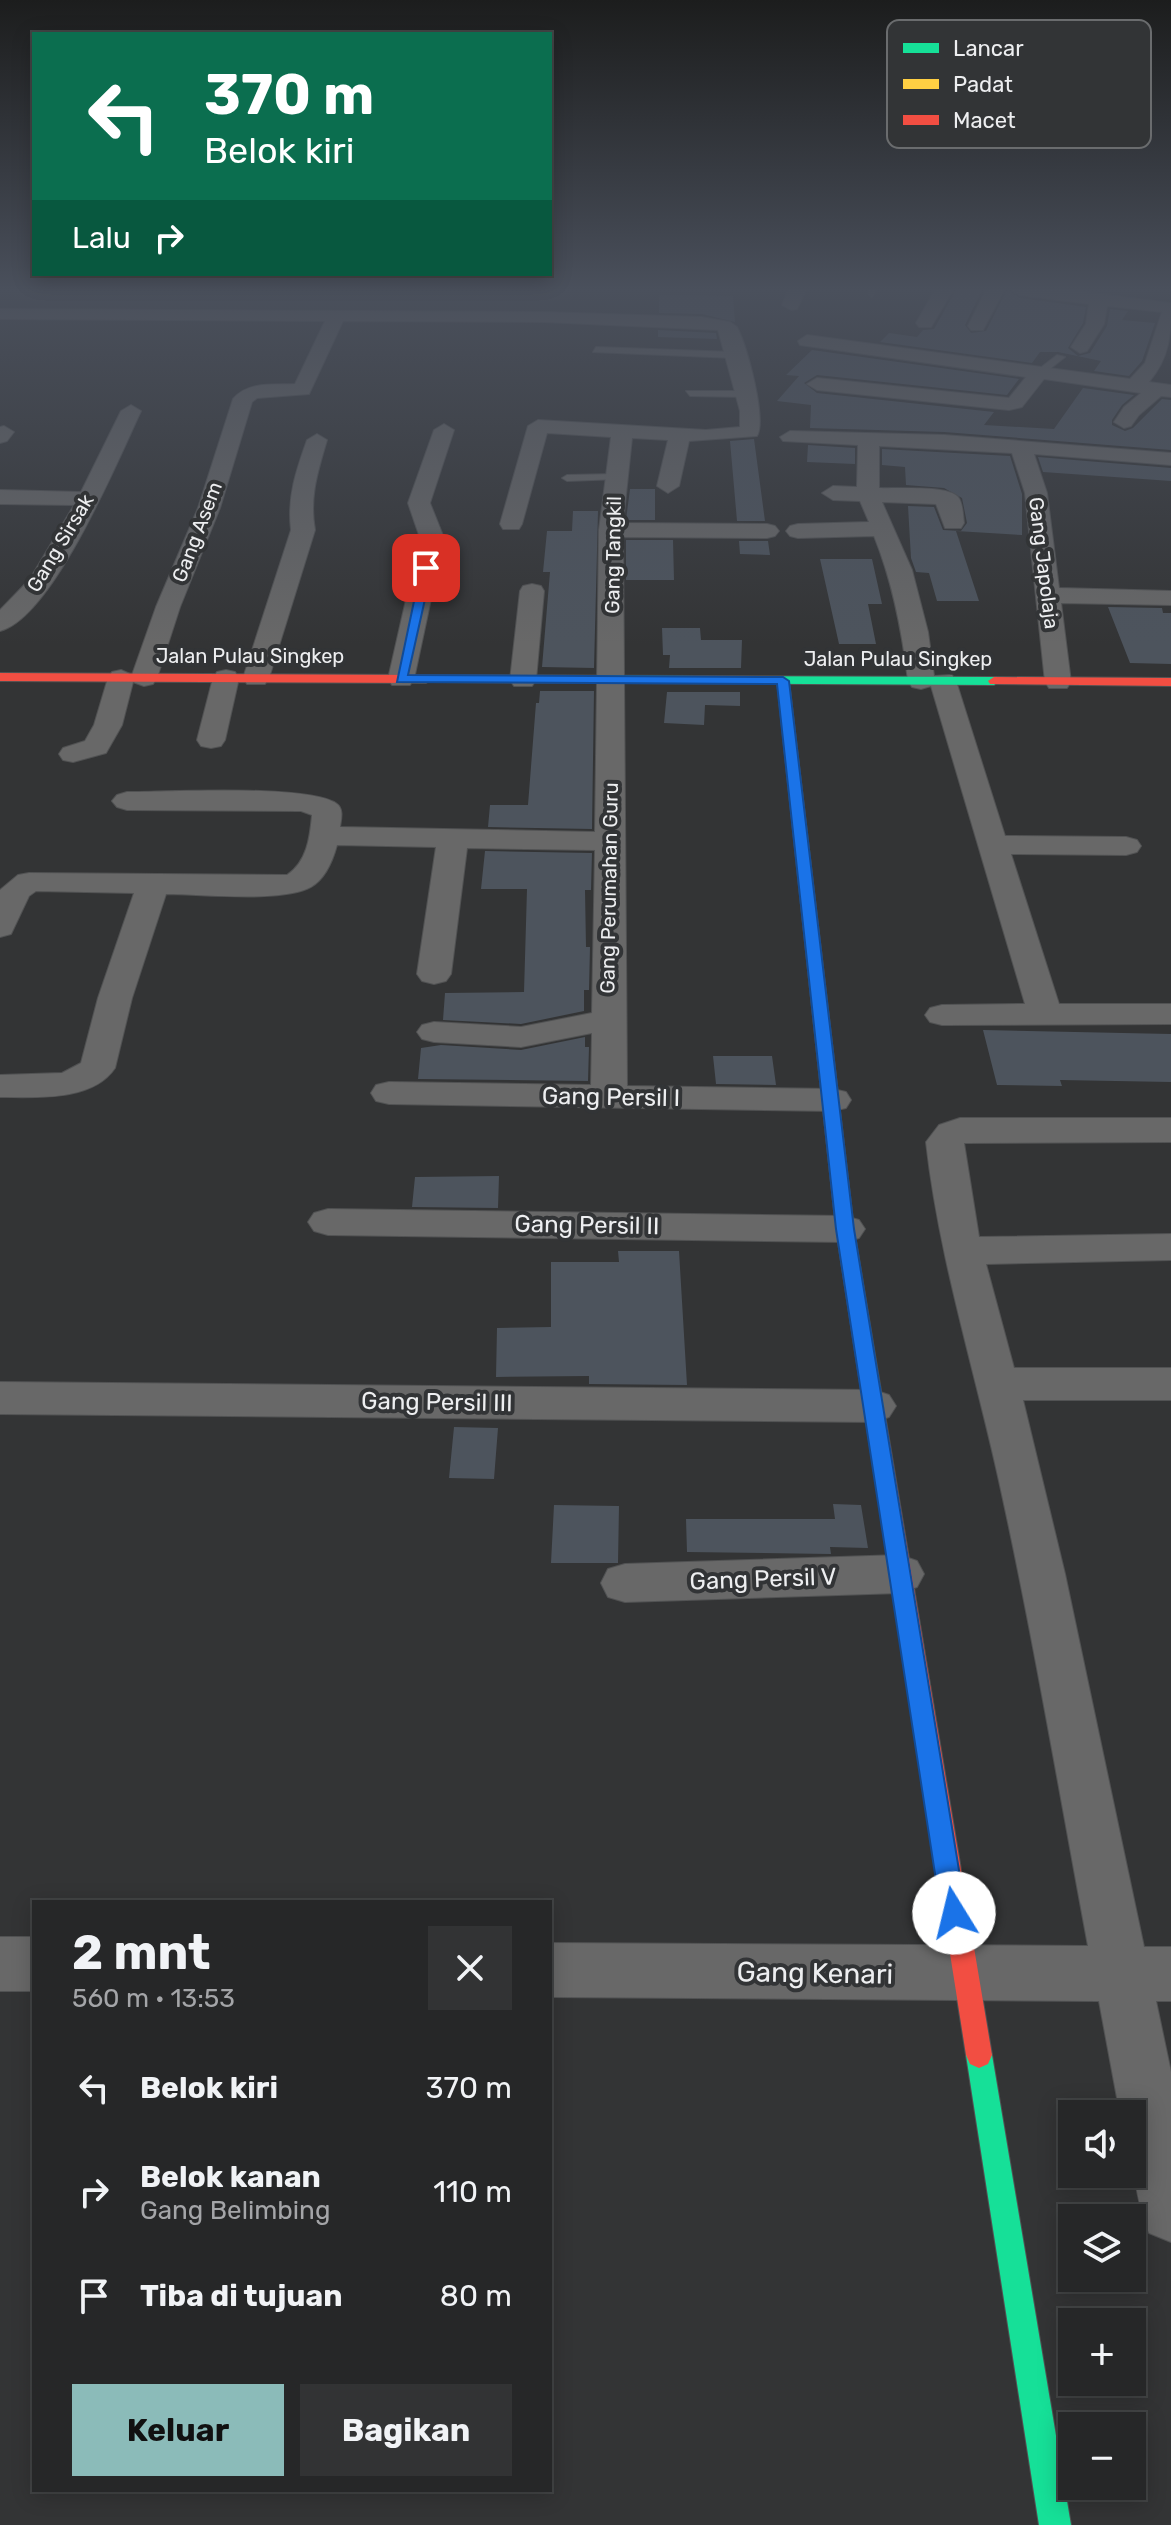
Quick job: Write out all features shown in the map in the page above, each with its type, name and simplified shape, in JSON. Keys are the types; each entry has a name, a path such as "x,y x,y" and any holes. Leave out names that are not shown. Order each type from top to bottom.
{"street":[{"name":"Gang Asem","path":"133,678 168,607 209,508 240,408"},
{"path":"511,524 538,426 730,436 750,432 747,408"},
{"path":"1124,422 1136,408"},
{"name":"Gang Sirsak","path":"0,623 18,610 42,579 88,499 131,411"},
{"path":"401,679 432,538 419,503 444,430"},
{"name":"Gang Tangkil","path":"612,680 611,530 622,431"},
{"path":"668,486 680,434"},
{"path":"790,437 1020,446 1171,459"},
{"path":"869,439 868,494 900,570 915,632 993,845 1045,1015"},
{"path":"256,678 303,530 300,510 303,483 317,440"},
{"name":"Gang Japolaja","path":"1020,446 1036,493 1058,682"},
{"path":"833,493 940,497 949,501 953,523"},
{"path":"0,497 88,499"},
{"path":"798,531 884,529"},
{"path":"611,530 767,531"},
{"path":"523,680 532,591"},
{"path":"1048,595 1171,598"},
{"name":"Jalan Pulau Singkep","path":"0,677 1171,682"},
{"path":"73,754 96,747 133,678"},
{"path":"211,740 226,678"},
{"name":"Gang Perumahan Guru","path":"609,1097 607,1020 612,680"},
{"path":"788,681 845,1229 900,1574 986,1974 1055,2525"},
{"path":"0,927 15,891 29,882 272,886 300,881 310,872 326,836 327,810 304,802 127,801"},
{"path":"326,836 610,841"},
{"path":"434,974 453,836"},
{"path":"993,845 1126,846"},
{"path":"0,1086 38,1086 76,1080 97,1068 115,998 153,884"},
{"path":"942,1015 1171,1014"},
{"path":"434,1032 521,1037 607,1020"},
{"name":"Gang Persil I","path":"389,1093 833,1100"},
{"path":"1171,1130 960,1130 952,1133 945,1142 948,1175 963,1251 1000,1384 1171,2211"},
{"name":"Gang Persil II","path":"328,1222 845,1229"},
{"path":"963,1251 1171,1247"},
{"path":"1000,1384 1171,1384"},
{"name":"Gang Persil III","path":"0,1398 874,1406"},
{"name":"Gang Persil V","path":"625,1583 900,1574"},
{"path":"0,1964 32,1964"},
{"name":"Gang Kenari","path":"552,1970 1123,1974"}],"lane":[{"path":"567,478 615,477"}],"building":[{"path":"811,408 955,408 994,412 984,425 1054,429 1069,408 1120,408 1112,425 1125,431 1133,428 1153,408 1171,408 1171,450 944,432 810,428"},
{"path":"754,439 765,521 737,521 730,441"},
{"path":"808,445 855,448 855,464 807,462"},
{"path":"882,449 1010,456 1022,494 1022,535 956,531 979,601 937,601 929,573 916,572 911,558 908,506 934,507 943,530 961,531 967,523 962,498 944,488 906,485 905,467 882,465"},
{"path":"1038,457 1171,468 1171,481 1043,472"},
{"path":"630,489 655,489 655,520 626,520"},
{"path":"573,511 598,511 594,668 542,667 550,572 543,572 547,531 572,531"},
{"path":"626,540 673,540 674,580 626,580"},
{"path":"739,541 768,541 770,555 740,554"},
{"path":"820,559 872,559 882,604 868,604 876,644 839,644"},
{"path":"1108,607 1162,608 1163,613 1171,613 1171,664 1130,663"},
{"path":"662,628 700,628 701,640 742,640 741,668 669,668 670,655 663,655"},
{"path":"540,691 594,691 592,829 488,827 490,805 528,805 536,703 539,703"},
{"path":"667,692 740,692 740,706 705,705 704,725 664,723"},
{"path":"485,851 592,853 591,890 585,890 586,947 590,947 589,990 584,990 584,1011 521,1024 443,1020 445,993 524,992 527,889 481,889"},
{"path":"983,1030 1171,1034 1171,1082 1060,1080 1062,1086 997,1085"},
{"path":"585,1037 585,1047 589,1047 588,1081 418,1079 421,1048 441,1045 521,1050"},
{"path":"713,1056 772,1056 776,1085 716,1084"},
{"path":"499,1176 498,1208 412,1207 415,1177"},
{"path":"618,1251 679,1251 687,1385 589,1384 589,1376 496,1377 497,1328 551,1327 551,1262 619,1262"},
{"path":"454,1427 498,1428 494,1479 449,1478"},
{"path":"833,1504 861,1505 868,1548 830,1547 831,1554 687,1552 686,1519 835,1519"},
{"path":"554,1505 619,1506 618,1563 551,1563"}],"traffic: fast":[{"path":"426,679 994,681"},
{"path":"822,1026 845,1229 874,1409"},
{"path":"979,2055 1055,2525"}],"traffic: slow":[{"path":"783,681 822,1026"}],"traffic: jam":[{"path":"0,677 426,679"},
{"path":"994,681 1171,682"},
{"path":"874,1409 979,2055"}],"route":[{"path":"426,568 415,628 401,679 783,681 833,1100 845,1229 954,1913"}]}
